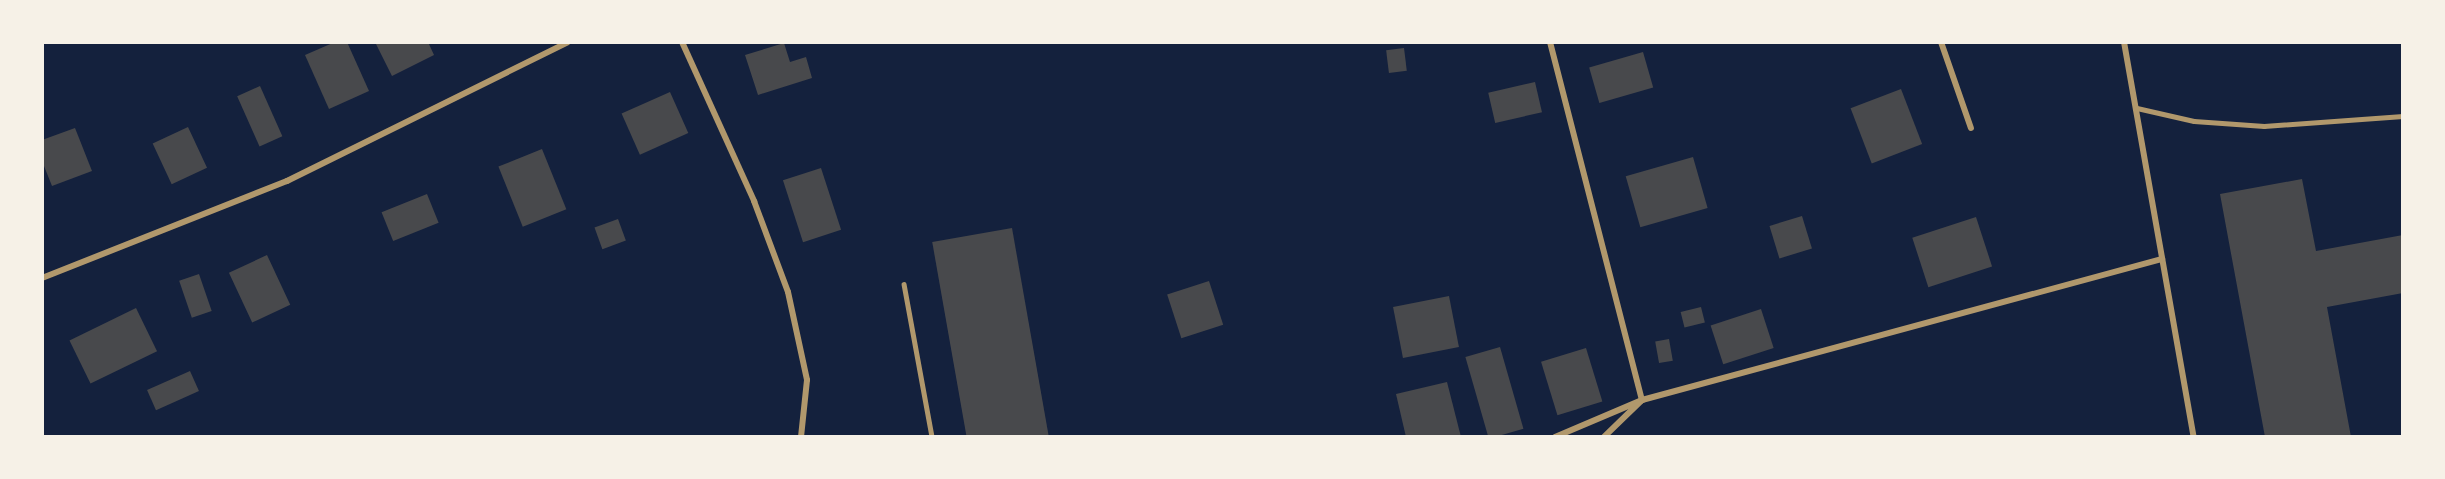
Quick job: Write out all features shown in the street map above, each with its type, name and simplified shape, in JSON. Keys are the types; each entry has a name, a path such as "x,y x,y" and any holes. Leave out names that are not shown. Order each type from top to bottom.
{"street":[{"path":"42,278 287,181 568,42"},
{"path":"682,42 754,201 788,292 807,380 801,437"},
{"path":"1550,42 1642,400"},
{"path":"1941,42 1971,128"},
{"path":"2124,42 2194,437"},
{"path":"1555,437 1642,400 2162,259"},
{"path":"1604,437 1642,400"}],"lane":[{"path":"2137,108 2194,121 2264,126 2403,116"},
{"path":"904,284 932,437"}],"building":[{"path":"335,42 347,42 369,91 329,109 305,55"},
{"path":"375,42 428,42 434,55 392,76"},
{"path":"784,43 790,62 806,57 812,78 758,95 745,55"},
{"path":"1404,48 1407,71 1389,73 1386,50"},
{"path":"1643,52 1653,88 1599,103 1589,67"},
{"path":"1535,82 1542,112 1495,123 1488,93"},
{"path":"260,86 282,136 260,146 237,96"},
{"path":"1901,89 1922,144 1872,163 1851,108"},
{"path":"670,92 688,133 640,155 622,114"},
{"path":"188,127 207,168 172,184 153,143"},
{"path":"75,128 92,171 52,186 42,161 42,140"},
{"path":"542,149 566,209 523,227 498,167"},
{"path":"1693,157 1708,208 1640,227 1626,176"},
{"path":"821,168 841,230 803,242 783,180"},
{"path":"2302,179 2316,251 2403,235 2403,293 2327,307 2351,437 2265,437 2220,194"},
{"path":"427,194 439,223 393,241 382,212"},
{"path":"1802,216 1812,249 1779,258 1769,226"},
{"path":"1976,217 1992,266 1928,287 1912,238"},
{"path":"618,219 626,241 602,249 595,228"},
{"path":"1012,228 1049,437 967,437 932,242"},
{"path":"267,255 290,305 252,323 229,273"},
{"path":"199,274 212,311 192,318 179,281"},
{"path":"1209,281 1223,325 1181,338 1167,295"},
{"path":"1449,296 1459,347 1403,358 1393,307"},
{"path":"1701,307 1705,323 1684,328 1681,312"},
{"path":"136,308 157,351 91,384 69,340"},
{"path":"1761,309 1774,348 1723,364 1711,325"},
{"path":"1669,339 1673,361 1659,363 1655,341"},
{"path":"1500,347 1523,429 1488,437 1465,357"},
{"path":"1586,348 1602,402 1557,415 1541,362"},
{"path":"190,371 199,391 156,410 147,390"},
{"path":"1447,382 1461,437 1406,437 1396,394"}]}
